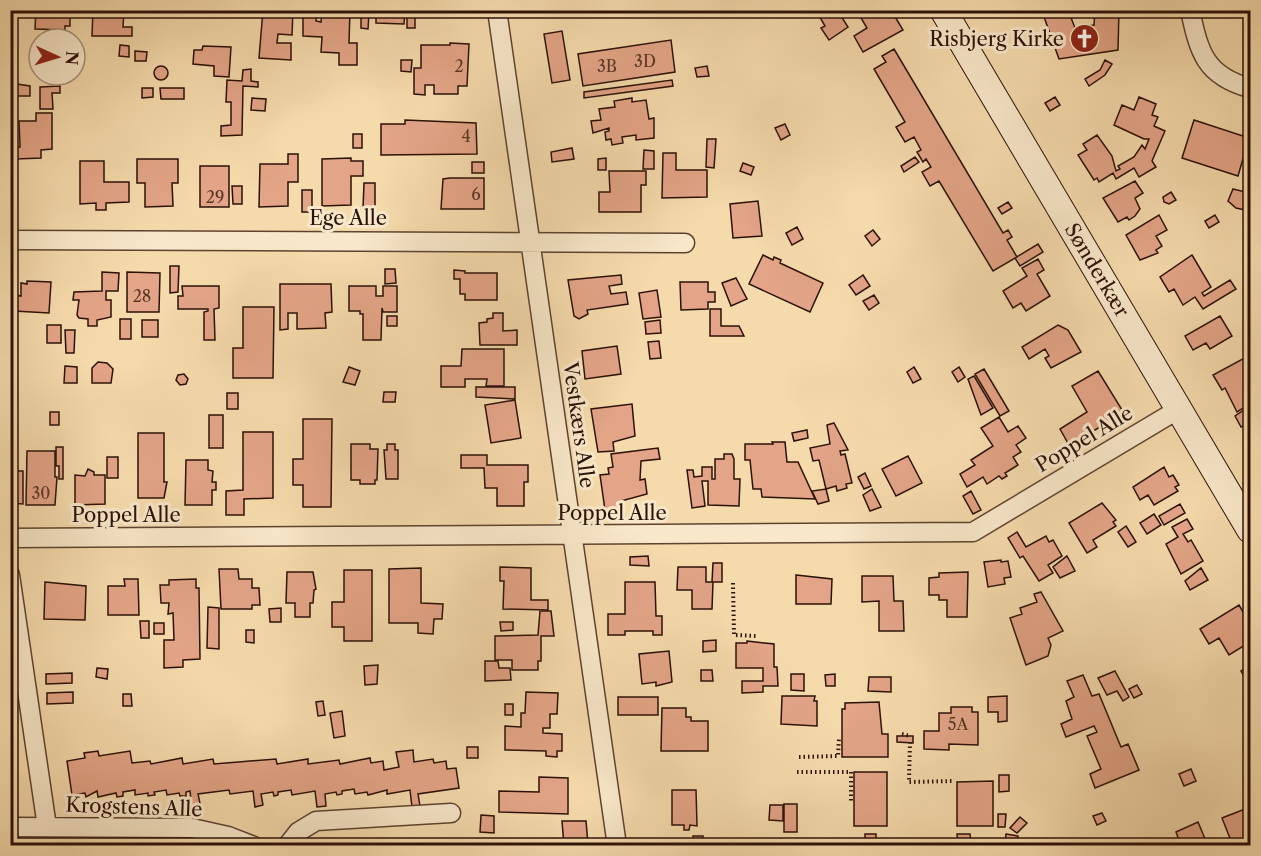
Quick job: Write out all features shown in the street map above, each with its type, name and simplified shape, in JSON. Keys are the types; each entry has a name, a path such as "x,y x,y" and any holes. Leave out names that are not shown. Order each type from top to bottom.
{"street":[{"name":"Vestkærs Alle","path":"497,10 617,846"},
{"name":"Sønderkær","path":"943,10 1251,530"},
{"path":"1190,10 1199,51 1204,58 1216,73 1251,88"},
{"name":"Ege Alle","path":"10,240 685,243"},
{"name":"Poppel Alle","path":"10,538 973,532 1179,409"},
{"path":"10,575 47,827"},
{"path":"287,846 298,832 316,821 451,813"},
{"name":"Krogstens Alle","path":"10,827 192,828 228,836 254,846"}],"path":[{"path":"733,583 734,635 756,636"},
{"path":"902,734 910,736"},
{"path":"799,757 838,756 838,737"},
{"path":"910,742 909,782 953,782"},
{"path":"797,772 851,772 851,801"}],"building":[{"path":"36,10 66,10 66,14 70,14 70,26 35,27"},
{"path":"93,10 124,10 123,27 132,27 132,36 92,36"},
{"path":"263,10 293,10 292,35 278,34 277,43 291,43 291,60 259,58"},
{"path":"303,10 317,10 316,21 321,22 322,10 350,11 349,43 357,43 357,65 339,65 339,53 321,52 322,37 303,36"},
{"path":"370,10 405,10 404,24 376,23 376,14 369,14"},
{"path":"697,10 752,10 752,13 697,17"},
{"path":"824,10 845,10 841,16 848,27 829,40 821,28 825,26 818,14"},
{"path":"891,10 903,30 863,52 854,36 867,28 861,18 867,14 865,11"},
{"name":"Risbjerg Kirke","path":"1068,10 1075,28 1094,25 1095,10 1119,10 1118,50 1059,59 1043,14"},
{"path":"361,13 369,13 368,29 361,28"},
{"path":"407,16 415,16 415,28 407,28"},
{"path":"562,31 570,80 552,83 544,34"},
{"path":"671,40 675,72 583,86 578,54"},
{"path":"450,43 469,44 467,86 458,86 458,94 434,94 434,85 425,85 425,95 414,94 414,68 421,68 421,45 450,45"},
{"path":"120,45 129,46 129,57 119,56"},
{"path":"203,46 231,47 229,77 214,76 214,66 193,64 194,50 202,50"},
{"path":"894,49 1003,233 1008,230 1012,237 1007,240 1017,257 993,271 939,181 930,186 922,172 931,167 926,159 923,162 917,152 921,150 914,137 905,142 896,127 905,122 874,69 886,62 882,56"},
{"path":"135,51 147,52 146,61 135,61"},
{"path":"401,60 412,60 411,72 401,71"},
{"path":"1105,60 1112,64 1105,75 1089,86 1085,79 1100,70"},
{"path":"161,66 166,68 168,73 166,78 161,80 156,78 154,73 156,68"},
{"path":"707,66 709,76 697,77 695,68"},
{"path":"251,69 251,81 258,82 258,87 243,86 242,135 221,136 221,126 231,125 231,102 226,102 227,80 242,81 243,70"},
{"path":"672,80 673,86 584,98 584,92"},
{"path":"10,83 30,87 30,96 10,96"},
{"path":"40,87 60,87 60,93 52,93 53,109 40,109"},
{"path":"142,88 153,88 153,97 142,98"},
{"path":"160,88 184,88 184,99 161,99"},
{"path":"1055,97 1060,105 1050,111 1045,103"},
{"path":"1139,97 1156,104 1152,115 1158,117 1154,126 1165,131 1152,161 1156,167 1139,177 1134,168 1116,179 1113,173 1099,182 1097,178 1094,180 1078,155 1087,150 1083,144 1097,135 1112,156 1116,171 1120,169 1118,166 1134,157 1142,145 1145,149 1149,139 1144,139 1114,125 1122,105 1134,110"},
{"path":"252,98 266,99 265,111 251,110"},
{"path":"632,98 632,102 646,100 649,119 654,118 654,138 636,140 636,135 622,137 623,143 612,145 611,139 606,140 605,132 609,131 609,128 593,133 591,121 601,120 599,109 615,107 614,101"},
{"path":"36,113 52,113 52,149 41,150 41,158 16,159 16,147 20,147 19,121 36,121"},
{"path":"405,120 476,123 477,154 381,155 381,124 405,124"},
{"path":"1194,120 1249,138 1238,176 1182,158"},
{"path":"785,124 790,135 781,140 775,128"},
{"path":"353,134 362,134 362,148 353,148"},
{"path":"707,139 716,139 714,168 706,167"},
{"path":"572,148 574,159 552,162 551,152"},
{"path":"644,150 654,151 654,169 643,169"},
{"path":"663,153 676,153 676,170 707,170 707,197 662,198"},
{"path":"288,154 298,154 298,182 288,182 288,206 259,207 260,164 288,164"},
{"path":"915,157 919,162 904,172 901,166"},
{"path":"351,158 351,161 363,161 363,176 351,176 351,205 322,206 322,159"},
{"path":"606,158 606,170 598,170 598,159"},
{"path":"137,159 178,159 178,183 172,183 173,206 145,207 145,183 137,183"},
{"path":"80,161 104,161 104,182 129,182 129,202 106,203 106,210 96,210 96,203 80,204"},
{"path":"472,162 484,162 484,173 472,173"},
{"path":"743,163 754,167 751,175 740,171"},
{"path":"200,166 229,166 229,207 200,207"},
{"path":"609,171 646,171 646,185 641,185 641,212 599,212 599,192 610,192"},
{"path":"484,178 484,209 441,209 443,179"},
{"path":"1135,181 1143,193 1135,198 1140,209 1129,220 1127,217 1118,222 1103,198"},
{"path":"364,183 375,183 375,209 363,209"},
{"path":"232,186 242,186 242,204 233,204"},
{"path":"1233,189 1250,193 1250,211 1236,208 1228,201"},
{"path":"302,190 312,190 312,212 302,212"},
{"path":"1171,192 1176,200 1169,204 1164,202 1163,197"},
{"path":"758,201 762,236 733,238 730,204"},
{"path":"1008,202 1012,208 1002,214 998,208"},
{"path":"1159,215 1167,230 1156,236 1162,246 1156,250 1158,253 1140,260 1126,235"},
{"path":"1215,215 1219,222 1209,228 1205,221"},
{"path":"797,227 803,239 792,245 786,233"},
{"path":"873,230 880,239 872,246 865,236"},
{"path":"1038,244 1043,252 1020,266 1015,258"},
{"path":"763,255 773,260 774,257 781,260 780,263 823,283 810,312 749,284"},
{"path":"1192,255 1211,287 1202,293 1204,296 1230,280 1236,289 1203,309 1195,297 1183,305 1174,289 1169,292 1160,277"},
{"path":"1038,259 1044,270 1037,274 1050,296 1026,311 1021,303 1013,308 1003,291 1027,276 1022,268"},
{"path":"170,266 179,266 178,292 170,293"},
{"path":"385,269 395,269 396,283 385,284"},
{"path":"454,270 465,271 465,273 497,273 497,300 465,300 465,294 460,294 460,279 454,279"},
{"path":"102,272 119,273 118,291 106,291 106,300 111,300 111,317 97,320 97,326 88,326 88,319 79,318 77,315 79,300 73,300 74,292 102,291"},
{"path":"127,272 160,273 159,312 127,312"},
{"path":"621,275 622,284 609,286 611,294 626,292 628,304 587,310 588,314 579,319 574,316 568,280"},
{"path":"863,275 870,286 856,295 849,285"},
{"path":"736,278 747,299 731,306 722,283"},
{"path":"27,281 51,282 49,313 14,311 15,295 21,296 21,283 27,284"},
{"path":"680,282 708,282 708,292 715,292 715,302 708,302 708,309 681,310"},
{"path":"280,284 331,284 332,312 325,313 326,328 297,329 297,313 288,313 288,329 280,330"},
{"path":"182,286 219,286 219,308 214,309 215,340 204,340 204,312 208,309 178,309 178,296 183,296"},
{"path":"349,286 376,286 376,296 383,296 383,286 397,286 397,312 383,312 382,308 381,340 363,340 363,314 360,314 360,311 349,311"},
{"path":"657,290 661,317 643,319 639,293"},
{"path":"874,295 879,303 869,310 863,301"},
{"path":"243,307 274,307 273,378 233,378 233,348 243,348"},
{"path":"710,309 721,309 721,326 739,326 744,336 710,336"},
{"path":"493,313 503,313 503,331 517,330 517,345 480,345 479,323 493,318"},
{"path":"387,316 397,316 397,326 387,326"},
{"path":"1220,316 1232,336 1210,349 1206,343 1193,350 1185,336"},
{"path":"120,319 131,319 131,339 120,339"},
{"path":"142,320 158,320 158,337 142,337"},
{"path":"660,320 661,333 646,334 645,322"},
{"path":"47,325 61,325 61,343 47,343"},
{"path":"1058,325 1068,330 1081,352 1051,368 1045,358 1049,356 1045,349 1029,359 1022,347"},
{"path":"65,330 75,330 74,353 66,353"},
{"path":"659,341 661,358 650,359 648,342"},
{"path":"617,346 621,374 585,379 582,351"},
{"path":"462,349 504,349 504,386 486,386 487,379 465,379 465,387 441,387 441,366 461,366"},
{"path":"1250,355 1250,371 1246,374 1250,382 1250,394 1246,397 1250,404 1237,412 1225,388 1222,390 1213,375"},
{"path":"98,362 107,363 113,369 111,383 92,383 92,368"},
{"path":"65,366 77,367 77,383 64,383"},
{"path":"349,367 360,371 355,385 343,382"},
{"path":"914,367 921,379 913,383 907,372"},
{"path":"959,367 965,377 958,382 952,372"},
{"path":"984,369 1009,411 1000,416 975,374"},
{"path":"1098,371 1124,413 1109,425 1107,423 1069,445 1060,429 1087,412 1072,386"},
{"path":"184,374 188,379 186,384 180,385 176,380 178,375"},
{"path":"974,376 993,408 981,415 968,379"},
{"path":"476,387 515,387 515,399 476,397"},
{"path":"384,392 396,392 395,402 383,402"},
{"path":"227,393 238,393 238,409 227,409"},
{"path":"515,400 521,438 491,443 485,405"},
{"path":"632,404 635,436 613,442 614,451 598,452 591,409"},
{"path":"1250,406 1250,421 1241,427 1235,416"},
{"path":"50,412 59,412 59,425 50,425"},
{"path":"209,415 223,415 223,448 209,448"},
{"path":"999,417 1008,432 1018,426 1026,438 1016,445 1021,452 1013,457 1018,465 1005,473 1007,476 1002,479 999,476 987,484 983,477 967,487 960,474 975,465 971,460 993,446 981,428"},
{"path":"303,419 332,419 331,507 303,507 303,485 293,485 293,459 303,459"},
{"path":"834,423 848,450 840,451 841,455 845,454 852,483 846,484 847,488 837,491 836,486 826,489 819,460 813,461 810,448 830,444 827,425"},
{"path":"807,430 808,438 794,441 792,433"},
{"path":"243,432 273,432 273,498 244,499 244,515 226,515 226,491 243,490"},
{"path":"138,433 164,433 164,482 167,482 164,498 138,498"},
{"path":"772,442 785,442 787,462 798,462 815,499 762,497 761,489 753,489 750,460 745,460 745,444 773,444"},
{"path":"351,444 370,444 370,449 378,449 375,484 360,484 360,480 351,480"},
{"path":"387,444 395,444 395,450 398,450 398,479 386,479 384,450 387,450"},
{"path":"56,447 63,447 63,479 59,479 59,466 56,466"},
{"path":"658,448 660,459 641,461 640,480 645,479 647,494 621,501 624,517 606,517 600,475 609,474 608,468 613,467 611,454"},
{"path":"27,451 55,451 55,477 57,477 55,505 26,505"},
{"path":"724,454 732,454 734,479 740,479 739,506 708,505 708,481 702,481 705,506 692,508 687,470 693,470 694,477 702,476 702,467 712,467 712,479 715,479 715,459 724,459"},
{"path":"461,455 487,455 487,465 528,465 528,482 524,482 524,506 497,506 497,488 485,488 484,468 461,468"},
{"path":"908,456 922,483 896,496 882,469"},
{"path":"107,457 118,457 118,478 107,478"},
{"path":"186,460 208,460 208,470 213,471 212,482 216,482 216,490 212,490 212,505 185,505"},
{"path":"1164,467 1169,477 1173,475 1179,485 1175,487 1178,491 1154,505 1148,495 1140,500 1133,487"},
{"path":"88,469 94,472 94,475 105,475 105,504 75,505 75,475 85,476"},
{"path":"10,471 23,471 23,504 10,503"},
{"path":"865,473 871,486 864,489 858,477"},
{"path":"826,489 829,501 818,504 812,491"},
{"path":"872,489 881,507 870,511 863,495"},
{"path":"971,491 981,510 973,514 963,496"},
{"path":"1102,503 1116,520 1113,522 1116,526 1093,540 1097,547 1087,553 1069,523"},
{"path":"1180,504 1185,513 1164,525 1159,516"},
{"path":"1154,514 1161,525 1147,534 1140,523"},
{"path":"1187,519 1193,529 1183,534 1188,542 1191,540 1203,561 1181,574 1166,544 1178,537 1172,527"},
{"path":"1126,526 1136,542 1128,547 1118,532"},
{"path":"1017,532 1026,547 1046,536 1049,542 1053,540 1062,556 1048,565 1053,573 1039,581 1023,556 1020,558 1008,538"},
{"path":"648,556 649,566 630,565 630,557"},
{"path":"1067,556 1075,571 1060,578 1053,567"},
{"path":"1001,560 1001,562 1008,561 1011,577 1004,578 1005,584 988,587 984,562"},
{"path":"713,563 722,563 722,582 712,582"},
{"path":"500,567 531,568 531,600 548,600 548,610 503,609 504,581 500,581"},
{"path":"678,567 706,567 706,582 713,582 712,609 692,609 692,590 677,590"},
{"path":"421,568 421,603 443,604 442,619 434,619 433,634 418,633 418,623 389,623 389,569"},
{"path":"1201,568 1208,580 1190,590 1185,581"},
{"path":"219,569 238,569 239,579 252,579 252,588 259,588 260,605 252,605 252,609 221,609"},
{"path":"344,570 372,570 372,641 344,641 344,627 332,627 332,602 344,602"},
{"path":"287,572 313,572 316,589 313,603 310,603 310,617 295,617 295,603 286,603"},
{"path":"968,572 967,617 947,617 947,600 939,600 939,595 929,595 929,578 939,577 939,573"},
{"path":"796,575 832,579 831,604 796,604"},
{"path":"862,576 893,576 894,601 903,601 904,631 879,631 879,601 862,602"},
{"path":"124,579 138,579 139,615 108,615 108,586 125,586"},
{"path":"196,579 196,588 199,588 200,659 183,660 183,667 164,668 164,640 174,640 173,613 168,614 169,603 161,603 160,585 169,585 169,580"},
{"path":"45,582 86,586 85,620 44,619"},
{"path":"625,582 655,582 656,616 662,616 662,635 653,635 653,631 625,631 625,635 608,635 608,614 625,614"},
{"path":"1041,592 1063,631 1048,638 1051,645 1048,656 1026,665 1010,618 1022,614 1020,608 1037,602 1034,594"},
{"path":"1239,605 1250,624 1247,626 1250,633 1250,653 1245,645 1229,655 1219,638 1209,644 1200,629"},
{"path":"208,607 219,608 219,649 207,648"},
{"path":"281,608 281,622 270,622 269,609"},
{"path":"540,611 551,611 554,636 541,636 541,661 538,661 538,670 512,670 512,660 495,660 495,636 538,635"},
{"path":"140,621 149,621 149,638 141,638"},
{"path":"500,622 513,622 513,630 501,631"},
{"path":"154,623 164,623 164,634 154,634"},
{"path":"246,630 254,630 254,643 246,642"},
{"path":"716,640 716,651 703,652 703,641"},
{"path":"747,641 774,644 774,667 777,667 778,686 763,686 763,692 742,693 742,681 763,681 763,668 736,668 736,643 747,643"},
{"path":"669,651 672,682 656,686 656,682 642,684 639,654"},
{"path":"485,661 498,661 499,668 510,668 511,680 485,681"},
{"path":"378,665 377,684 365,685 364,666"},
{"path":"1250,665 1250,687 1241,671"},
{"path":"97,668 108,669 107,679 96,677"},
{"path":"701,670 712,670 713,681 701,681"},
{"path":"1115,671 1129,697 1123,701 1117,691 1107,695 1098,678"},
{"path":"72,673 72,683 46,684 46,674"},
{"path":"791,674 804,674 804,691 791,690"},
{"path":"835,674 835,686 826,686 825,675"},
{"path":"1083,675 1092,696 1099,694 1121,747 1128,744 1139,770 1095,788 1090,774 1101,769 1087,736 1097,732 1094,726 1066,737 1061,724 1072,719 1066,701 1074,697 1067,681"},
{"path":"869,677 891,677 891,692 868,691"},
{"path":"1137,685 1142,694 1134,698 1129,689"},
{"path":"73,692 73,703 47,704 47,693"},
{"path":"526,692 558,693 557,714 550,714 550,728 543,728 543,733 562,734 562,751 557,751 557,757 546,756 546,751 505,750 505,726 521,727 521,713 525,713"},
{"path":"123,694 131,694 132,706 123,706"},
{"path":"782,696 815,696 817,726 781,724"},
{"path":"1007,696 1007,721 998,722 998,712 988,712 988,697"},
{"path":"618,697 658,697 658,715 618,715"},
{"path":"323,701 325,715 318,716 316,702"},
{"path":"879,702 882,734 888,734 888,757 842,757 842,709 845,709 845,703"},
{"path":"505,704 513,704 513,715 505,715"},
{"path":"951,707 972,707 972,712 978,712 978,745 949,744 949,750 924,749 924,731 939,731 939,713 951,713"},
{"path":"662,708 686,708 686,717 691,717 691,721 708,721 708,751 661,751"},
{"path":"342,711 345,736 334,738 330,713"},
{"path":"897,736 913,736 913,743 897,742"},
{"path":"467,747 478,747 478,758 467,758"},
{"path":"413,750 414,762 433,759 434,763 446,761 447,769 456,768 459,788 418,794 420,806 412,807 410,790 387,794 387,790 368,795 367,792 355,794 354,789 342,791 342,794 337,795 336,792 325,794 326,806 317,807 315,791 292,795 291,790 278,792 278,795 274,796 273,792 261,794 263,805 255,807 253,791 230,794 229,790 198,794 201,808 192,809 190,791 186,792 186,796 180,796 179,793 167,795 166,790 154,792 155,795 148,796 148,793 135,795 135,790 123,792 123,796 117,797 116,793 98,797 97,791 86,797 85,793 72,795 67,761 85,758 84,753 98,751 99,756 130,751 132,763 150,761 151,764 182,758 183,764 213,759 214,764 276,759 277,764 308,759 308,764 339,760 340,764 370,758 371,763 383,761 384,770 399,767 396,752"},
{"path":"1191,769 1196,781 1184,786 1179,774"},
{"path":"854,772 887,772 887,826 854,826"},
{"path":"999,775 1009,775 1009,791 999,792"},
{"path":"539,777 568,778 568,814 499,812 499,791 539,792"},
{"path":"993,781 993,826 957,826 957,782"},
{"path":"672,790 696,790 697,826 690,825 689,830 684,830 684,825 672,825"},
{"path":"1250,803 1250,846 1233,846 1222,818 1245,809 1244,806"},
{"path":"784,804 797,804 797,832 784,832"},
{"path":"770,805 783,805 783,821 769,820"},
{"path":"1102,813 1106,821 1097,825 1093,816"},
{"path":"998,814 1006,814 1005,827 998,827"},
{"path":"481,815 494,816 494,833 480,832"},
{"path":"1020,817 1027,823 1017,833 1010,828"},
{"path":"562,821 586,821 588,844 564,846"},
{"path":"1198,822 1208,846 1181,846 1176,832"},
{"path":"865,834 876,834 876,844 865,844"},
{"path":"957,834 970,834 971,844 958,844"},
{"path":"1006,834 1018,836 1017,846 1005,846"},
{"path":"693,836 703,836 703,846 693,846"}],"place":[{"name":"Risbjerg Kirke","path":"1085,39"}]}
